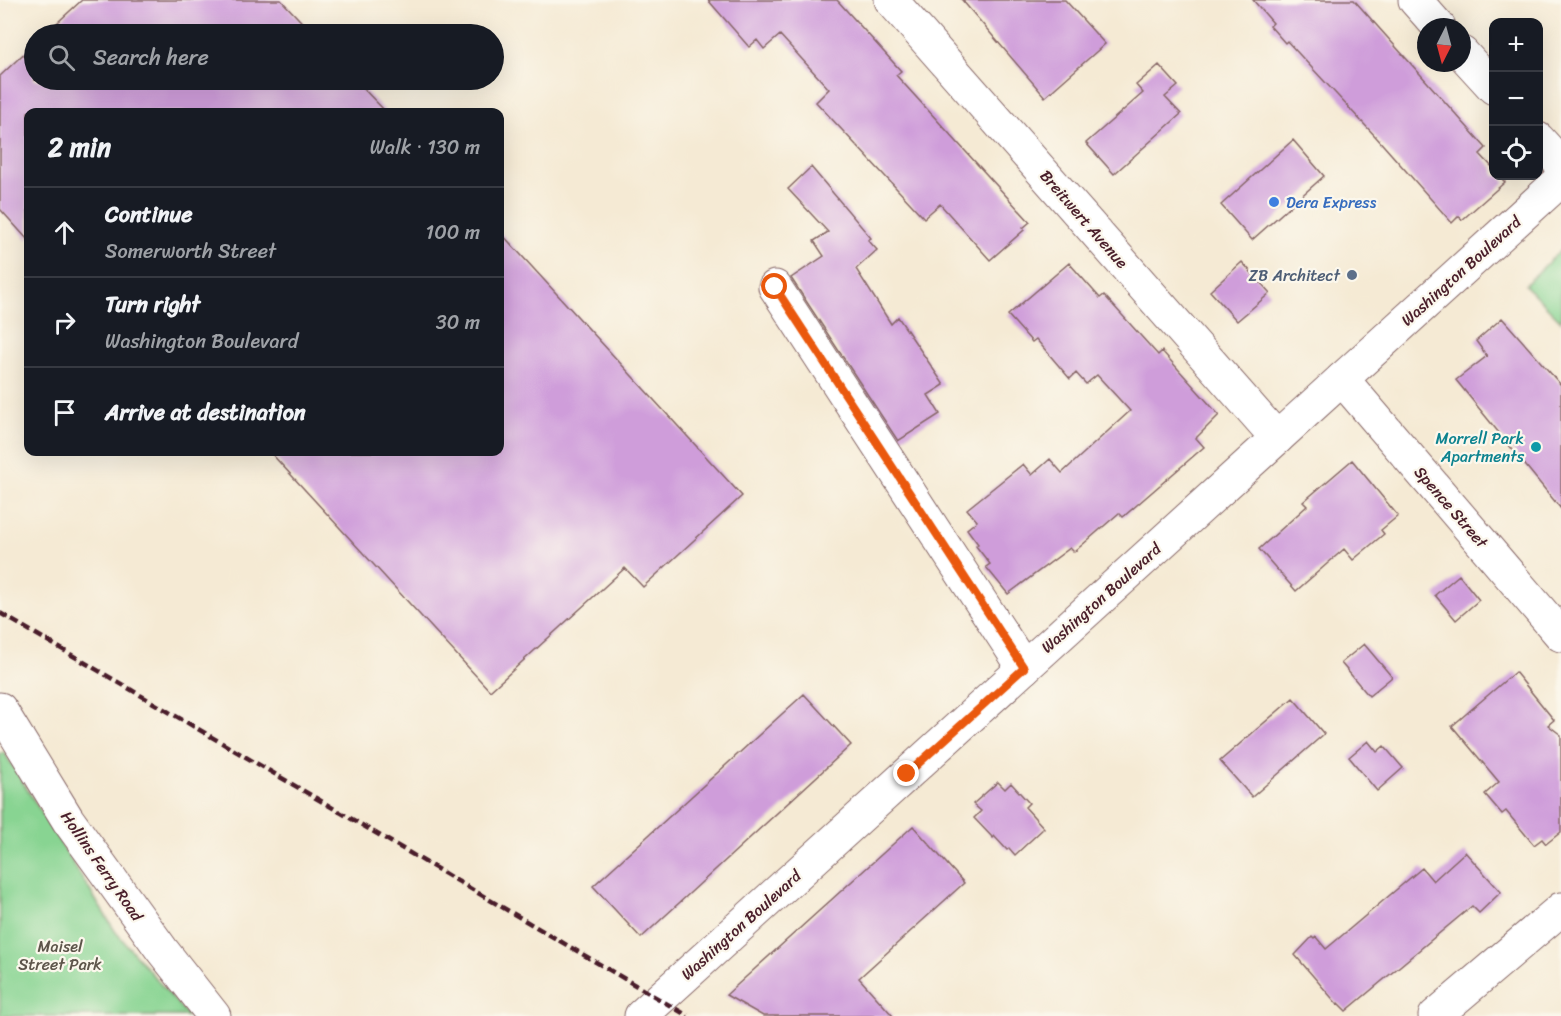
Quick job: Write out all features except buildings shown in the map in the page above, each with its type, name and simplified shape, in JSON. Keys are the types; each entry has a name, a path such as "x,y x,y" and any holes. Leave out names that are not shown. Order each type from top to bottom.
{"street":[{"name":"Breitwert Avenue","path":"891,0 1277,438"},
{"path":"1415,0 1431,18"},
{"path":"1471,63 1489,83"},
{"path":"1543,144 1561,164"},
{"name":"Washington Boulevard","path":"641,1016 1561,180"},
{"path":"775,287 1024,668"},
{"name":"Spence Street","path":"1342,379 1561,635"},
{"name":"Hollins Ferry Road","path":"0,709 68,820 162,950 214,1016"},
{"path":"1435,1016 1561,909"}],"green space":[{"path":"1561,250 1561,321 1525,285"},
{"name":"Maisel Street Park","path":"4,752 115,931 188,1016 0,1016 0,754"}],"railway":[{"path":"0,613 688,1016"}],"place":[{"name":"Dera Express","path":"1274,202"},
{"name":"ZB Architect","path":"1352,275"},
{"name":"Morrell Park Apartments","path":"1536,447"}],"route":[{"path":"775,287 1024,668 907,774"}]}
